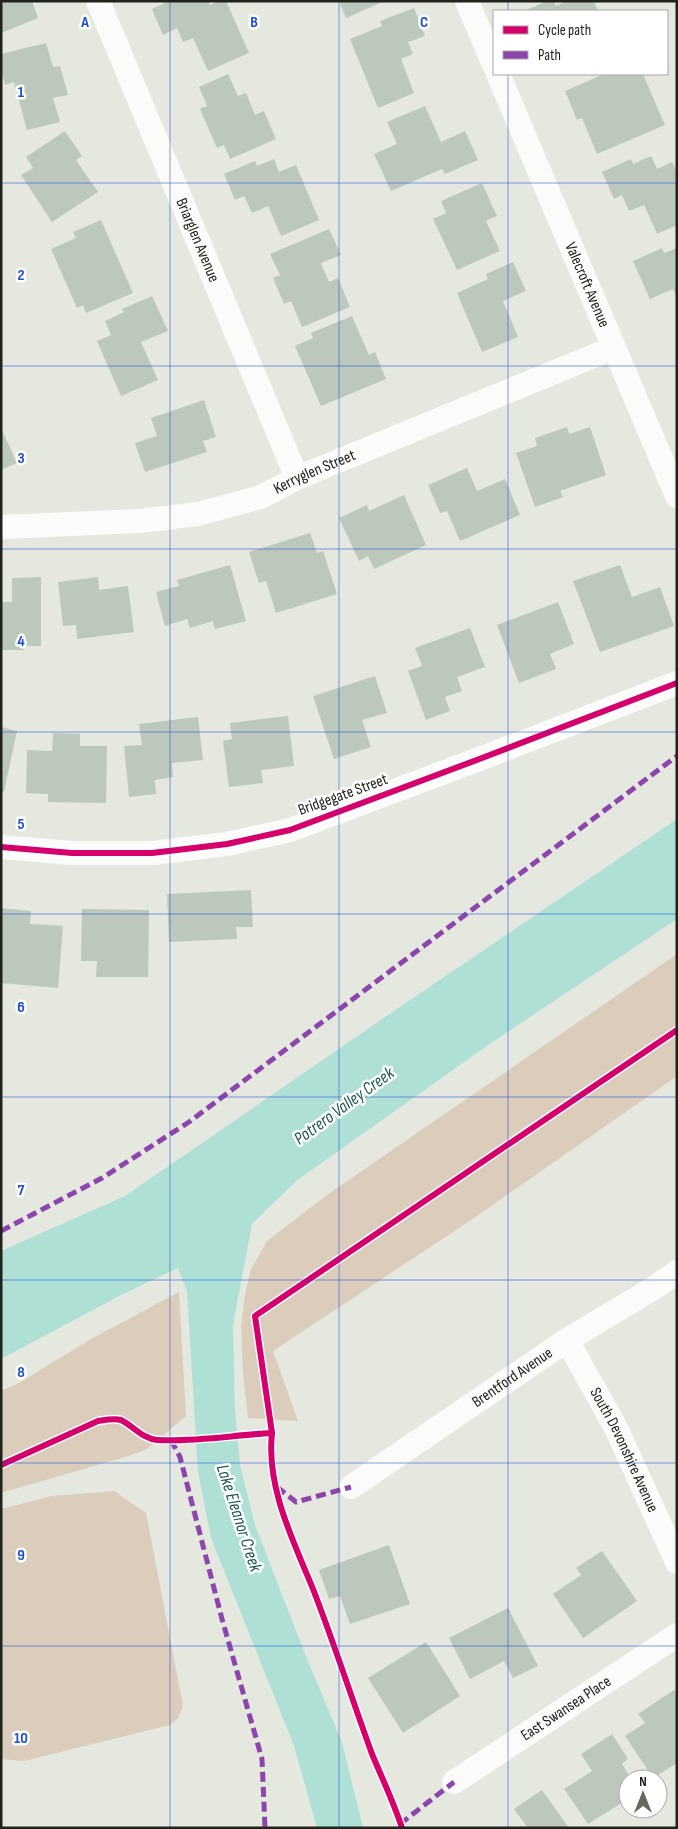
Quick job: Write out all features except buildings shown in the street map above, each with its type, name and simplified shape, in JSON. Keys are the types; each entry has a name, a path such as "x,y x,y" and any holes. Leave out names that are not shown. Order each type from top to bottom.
{"street":[{"name":"Briarglen Avenue","path":"98,1 297,478"},
{"path":"467,1 493,63"},
{"name":"Valecroft Avenue","path":"498,75 677,496"},
{"name":"Kerryglen Street","path":"1,527 140,521 198,514 260,497 297,478 613,348"},
{"name":"Bridgegate Street","path":"1,847 72,853 152,853 227,844 290,830 492,755 677,683"},
{"name":"Brentford Avenue","path":"351,1487 567,1340 654,1288 677,1272"},
{"name":"South Devonshire Avenue","path":"567,1340 616,1428 677,1562"},
{"name":"East Swansea Place","path":"454,1782 677,1634"}],"shaded area":[{"path":"677,954 677,1076 474,1218 273,1351 298,1421 248,1418 243,1373 241,1326 251,1269 267,1241 327,1195"},
{"path":"179,1292 186,1416 147,1449 1,1493 1,1391 19,1383 91,1339"},
{"path":"114,1491 146,1513 183,1706 178,1718 170,1725 24,1761 1,1759 1,1509 52,1496"}],"water":[{"path":"677,819 677,919 491,1043 296,1181 252,1224 233,1325 235,1412 240,1465 255,1525 307,1659 342,1742 363,1828 317,1828 294,1746 211,1538 198,1472 187,1291 178,1268 123,1294 1,1359 1,1251 125,1196"}],"marked path":[{"path":"1,1231 102,1178 189,1122 677,756"},
{"path":"171,1440 180,1457 222,1619 262,1759 265,1828"},
{"path":"277,1487 296,1502 351,1487"},
{"path":"400,1824 454,1782"}],"cycle path":[{"path":"1,847 72,853 152,853 227,844 290,830 677,683"},
{"path":"402,1828 372,1754 321,1609 290,1532 277,1493 271,1453 272,1433 255,1316 677,1030"},
{"path":"1,1465 98,1421 121,1420 143,1435 157,1440 200,1439 272,1433"}],"water label":[{"name":"Potrero Valley Creek","path":"344,1106"},
{"name":"Lake Eleanor Creek","path":"239,1518"}]}
